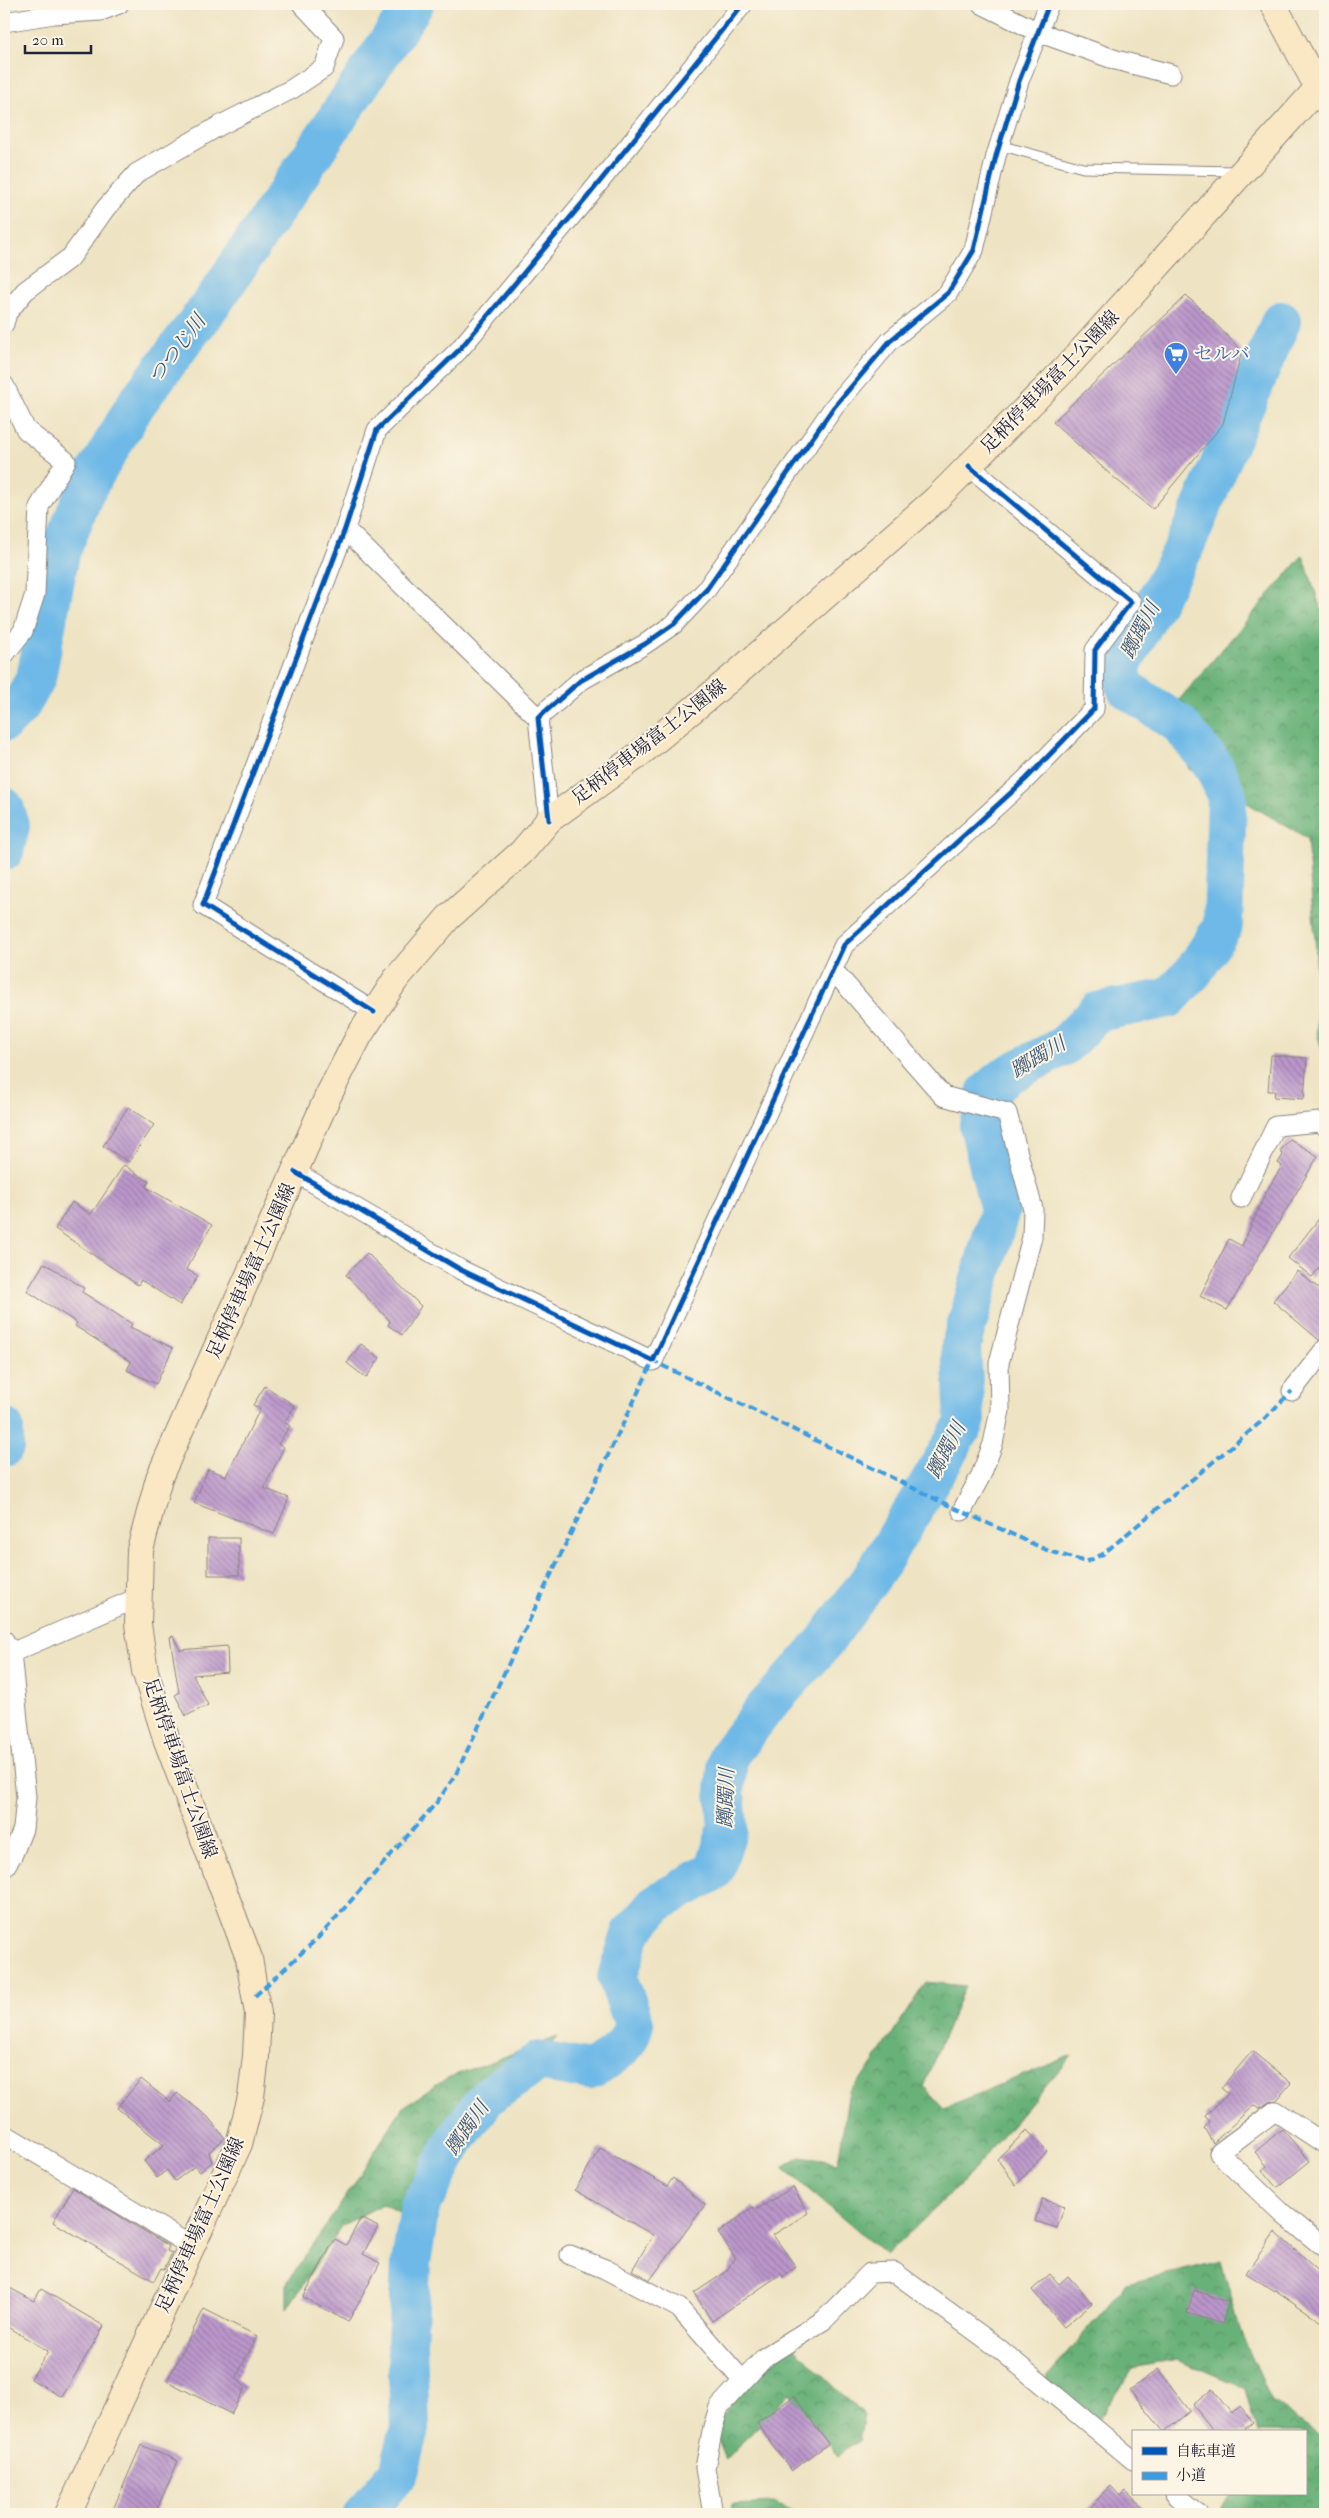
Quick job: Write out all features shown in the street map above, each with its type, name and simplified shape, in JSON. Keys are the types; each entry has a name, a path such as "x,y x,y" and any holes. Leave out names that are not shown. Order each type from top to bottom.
{"main road":[{"path":"1273,4 1323,90"},
{"name":"足柄停車場富士公園線","path":"68,2514 239,2144 250,2097 258,2013 248,1958 168,1741 146,1671 137,1598 140,1550 159,1478 333,1088 374,1012 396,979 448,918 522,852 549,820 637,756 736,674 876,552 969,466 1066,368 1244,172 1323,90"}],"street":[{"path":"4,22 54,14 101,11 119,4"},
{"path":"4,324 7,313 24,291 71,257 105,209 137,173 218,126 292,89 324,68 334,38 302,4"},
{"path":"374,1012 203,905 345,529 377,430 459,350 585,200 743,4"},
{"path":"982,4 1038,32 1116,60 1171,74"},
{"path":"538,718 580,681 644,644 674,624 706,590 834,407 890,341 948,293 974,250 999,146 1019,81 1049,4"},
{"path":"4,385 26,430 66,461 39,507 35,594 22,630 4,655"},
{"path":"295,1172 462,1270 653,1361 844,945 1026,779 1094,708 1095,650 1131,602 969,466"},
{"path":"345,529 538,718 549,820"},
{"path":"833,970 943,1096 1007,1113 1033,1209 1032,1237 999,1363 1000,1410 993,1444 982,1475 962,1512"},
{"path":"1240,1198 1276,1126 1320,1122 1325,1126"},
{"path":"1292,1390 1325,1349"},
{"path":"4,1868 13,1854 23,1829 26,1797 7,1647 137,1598"},
{"path":"1325,2144 1275,2111 1219,2153 1283,2214 1325,2248"},
{"path":"4,2134 193,2247"},
{"path":"570,2255 605,2269 679,2308 742,2380"},
{"path":"713,2514 705,2468 712,2427 719,2407 765,2357 824,2320 870,2274 894,2272 998,2347 1132,2459"},
{"path":"1176,2496 1198,2514"}],"lane":[{"path":"999,146 1083,168 1244,172"}],"green space":[{"path":"1303,555 1325,621 1325,1061 1317,1032 1316,951 1307,838 1189,769 1166,715"},
{"path":"926,1982 965,1986 923,2086 944,2108 1072,2055 960,2185 886,2255 783,2168 802,2156 838,2163 849,2090 868,2071"},
{"path":"557,2037 405,2216 383,2204 341,2226 287,2309 287,2283 351,2189 402,2108 447,2078"},
{"path":"1221,2261 1242,2336 1272,2401 1325,2439 1325,2514 1219,2514 1229,2496 1306,2496 1306,2430 1256,2430 1245,2388 1177,2359 1133,2368 1093,2427 1041,2384 1126,2284"},
{"path":"791,2345 864,2415 859,2441 838,2456 790,2393 726,2460 713,2427 748,2383"},
{"path":"774,2503 796,2514 731,2514 732,2505"}],"building":[{"path":"1186,296 1242,351 1223,424 1153,509 1112,476 1053,422"},
{"path":"1271,1055 1307,1058 1304,1099 1274,1097 1275,1091 1268,1091"},
{"path":"128,1107 154,1125 129,1162 103,1146"},
{"path":"1290,1139 1318,1156 1227,1310 1200,1296 1229,1239 1242,1246 1266,1192 1282,1166 1278,1163 1283,1155 1280,1151"},
{"path":"124,1165 149,1182 146,1187 212,1225 186,1269 198,1276 180,1305 141,1280 138,1285 55,1229 72,1202 91,1214"},
{"path":"1325,1211 1325,1260 1312,1277 1288,1258"},
{"path":"367,1253 421,1306 402,1335 388,1325 390,1321 346,1275"},
{"path":"44,1263 84,1288 82,1292 132,1324 130,1327 173,1348 156,1384 127,1370 131,1362 75,1326 77,1323 27,1291"},
{"path":"1297,1271 1325,1293 1325,1338 1319,1340 1273,1301"},
{"path":"361,1344 380,1358 366,1378 347,1363"},
{"path":"265,1386 295,1406 284,1422 290,1426 278,1444 284,1447 264,1488 289,1498 274,1534 194,1503 208,1469 226,1476 260,1409 253,1405"},
{"path":"208,1538 239,1538 239,1575 208,1575"},
{"path":"173,1636 180,1650 227,1646 228,1672 193,1675 208,1705 186,1716 175,1695 179,1693 170,1637"},
{"path":"1252,2051 1291,2083 1277,2100 1269,2102 1260,2108 1254,2105 1213,2143 1204,2128 1210,2122 1205,2116 1228,2094 1221,2088"},
{"path":"141,2079 170,2102 177,2093 208,2117 225,2138 209,2152 212,2162 200,2172 195,2166 175,2181 167,2170 157,2178 144,2161 164,2145 117,2108"},
{"path":"1282,2129 1310,2161 1277,2188 1262,2170 1267,2166 1255,2152"},
{"path":"1027,2130 1047,2151 1016,2185 997,2159"},
{"path":"600,2148 667,2186 673,2178 705,2205 650,2280 632,2270 653,2235 575,2190"},
{"path":"793,2187 808,2213 773,2235 796,2267 783,2277 781,2274 712,2321 694,2293 726,2272 735,2257 718,2233 753,2207 756,2210"},
{"path":"73,2188 169,2246 167,2251 172,2253 164,2269 161,2268 154,2281 53,2222"},
{"path":"1042,2199 1065,2206 1057,2228 1035,2221"},
{"path":"361,2218 378,2227 363,2254 380,2263 348,2322 303,2297 335,2239 346,2245"},
{"path":"1275,2232 1325,2277 1325,2324 1246,2273"},
{"path":"1050,2274 1059,2284 1068,2276 1092,2303 1064,2327 1032,2290"},
{"path":"4,2285 34,2301 41,2289 104,2326 62,2397 31,2379 48,2351 4,2325"},
{"path":"1194,2290 1229,2302 1222,2324 1187,2313"},
{"path":"204,2309 257,2336 236,2378 245,2387 231,2414 167,2381"},
{"path":"1158,2369 1190,2411 1166,2430 1162,2430 1130,2390"},
{"path":"1212,2389 1232,2414 1240,2406 1253,2422 1246,2430 1213,2430 1193,2405"},
{"path":"794,2396 828,2444 791,2471 757,2423"},
{"path":"141,2445 178,2461 155,2514 111,2514"},
{"path":"1111,2486 1120,2496 1125,2491 1149,2514 1083,2514"}],"waterway":[{"name":"つつじ川","path":"4,722 21,705 36,678 60,553 85,491 136,404 217,296 414,4"},
{"name":"躑躅川","path":"363,2514 399,2472 410,2429 407,2344 411,2263 420,2207 456,2139 487,2097 539,2061 590,2070 612,2056 628,2039 634,2023 617,1977 632,1932 657,1903 714,1871 728,1828 725,1791 728,1756 765,1708 823,1644 878,1568 965,1423 961,1345 1000,1210 979,1126 986,1093 1007,1075 1064,1046 1097,1012 1169,998 1194,971 1223,926 1227,795 1213,765 1179,724 1127,689 1119,670 1184,548 1281,321"},
{"name":"つつじ川","path":"4,807 10,826 4,851"},
{"name":"つつじ川","path":"4,1428 4,1447"}],"marked path":[{"path":"255,1996 321,1935 437,1802 455,1776 653,1361 952,1507 1049,1551 1086,1562 1103,1554 1262,1421 1292,1391"}],"cycle path":[{"path":"374,1012 203,905 345,529 377,430 459,350 585,200 743,4"},
{"path":"549,820 538,718 580,681 645,644 674,624 706,590 834,407 890,341 948,293 974,250 996,156 1019,81 1049,4"},
{"path":"295,1172 461,1270 653,1361 844,945 1026,779 1094,709 1095,650 1131,602 969,466"}],"place":[{"name":"セルバ","path":"1176,375"}]}
